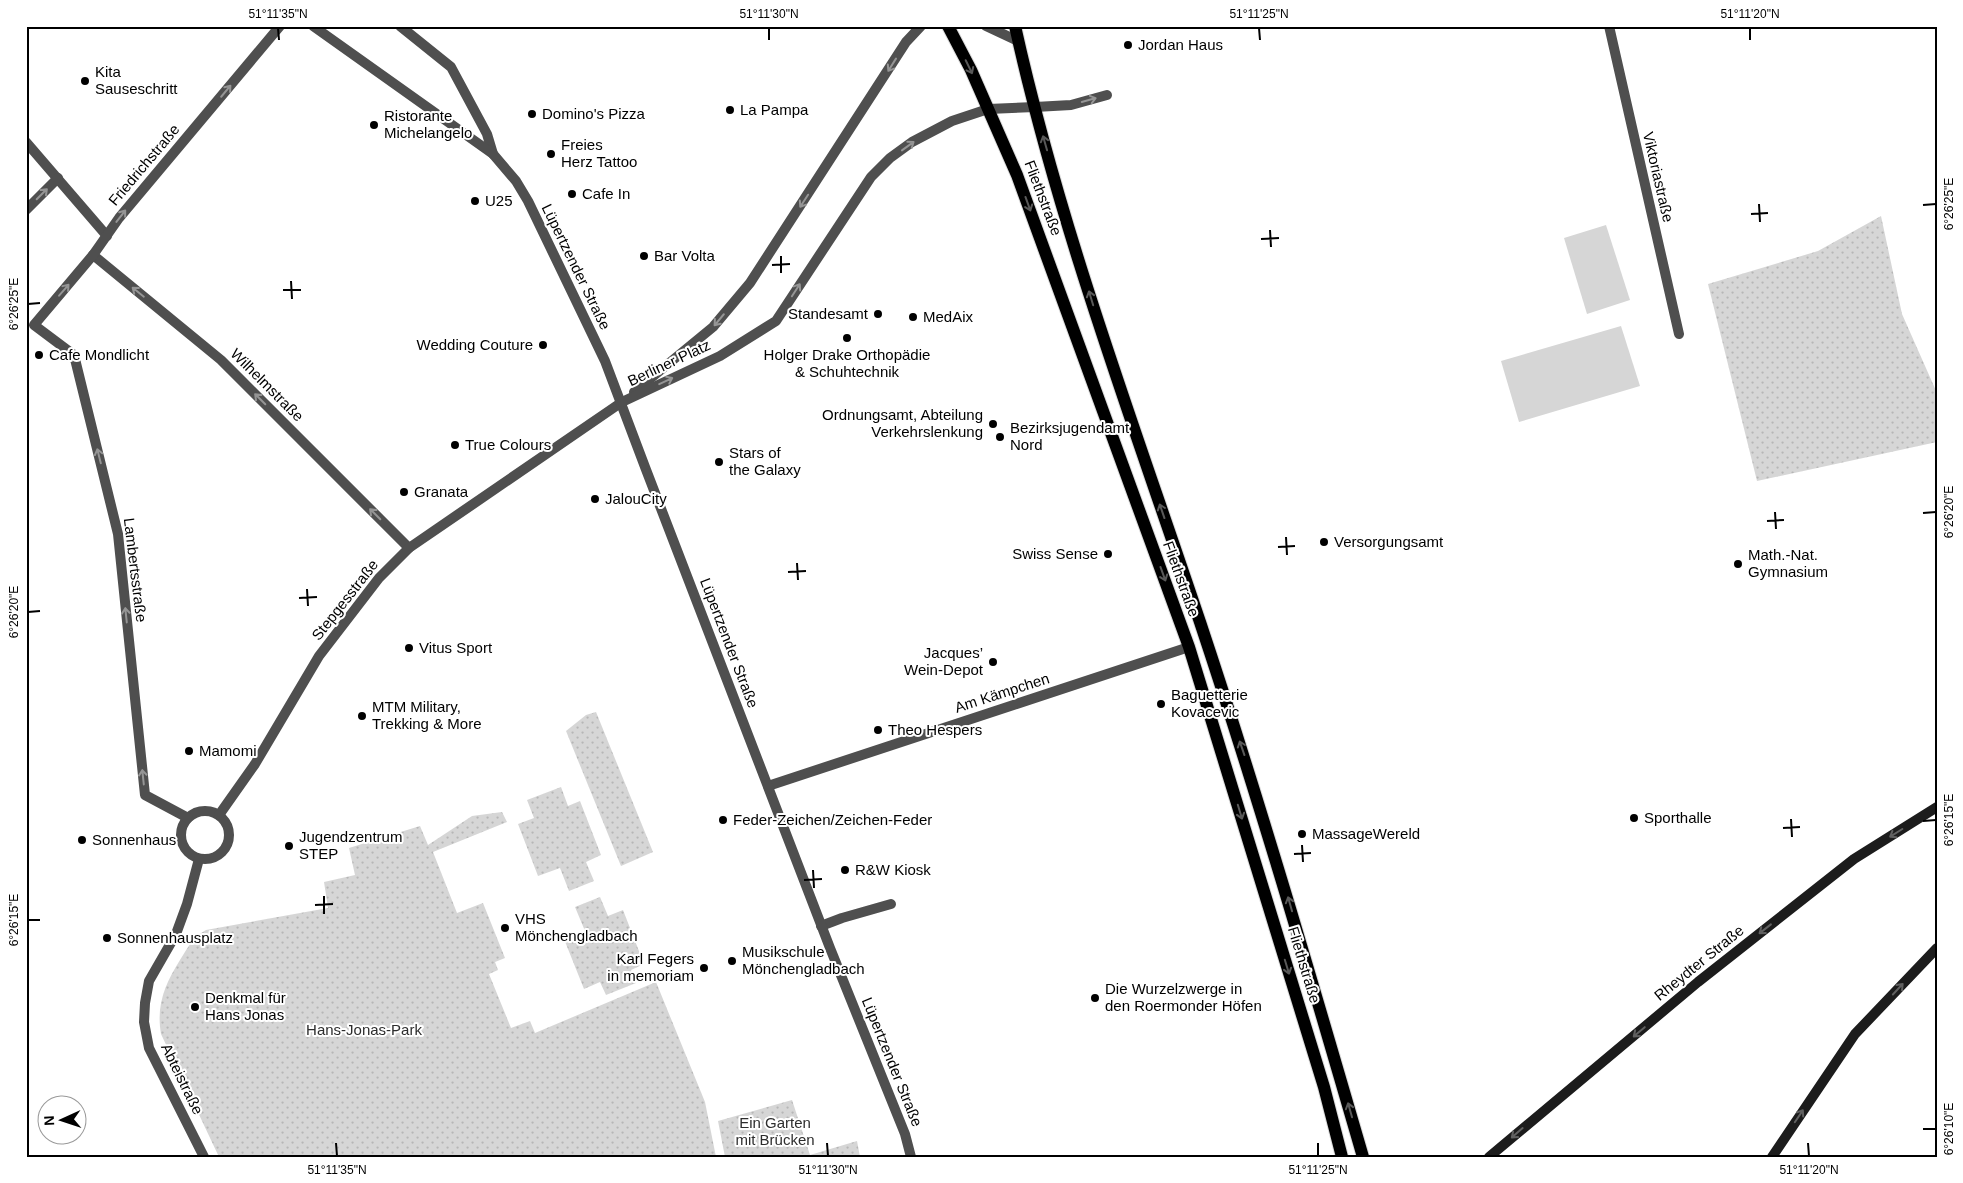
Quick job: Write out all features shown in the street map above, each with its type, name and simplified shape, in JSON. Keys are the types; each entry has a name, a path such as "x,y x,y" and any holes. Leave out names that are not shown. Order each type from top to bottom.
{"main road":[{"name":"Fliethstraße","path":"948,26 1021,184 1189,647 1324,1086 1342,1157"},
{"name":"Fliethstraße","path":"1015,26 1035,106 1106,345 1245,759 1283,879 1364,1157"},
{"name":"Rheydter Straße","path":"1489,1157 1698,982 1854,859 1937,807"},
{"path":"1772,1157 1855,1034 1937,948"}],"street":[{"name":"Friedrichstraße","path":"34,325 93,255 119,218 280,26"},
{"name":"Lüpertzender Straße","path":"400,26 451,67 487,134 492,154"},
{"name":"Berliner Platz","path":"622,402 713,327 750,283 894,64 906,42 921,26"},
{"path":"986,26 1018,41"},
{"name":"Viktoriastraße","path":"1609,26 1679,334"},
{"name":"Lüpertzender Straße","path":"316,27 492,154 516,181 528,202 605,361 622,402 644,467 821,926 905,1134 911,1157"},
{"path":"988,109 1071,105 1107,95"},
{"name":"Berliner Platz","path":"622,402 720,356 776,321 871,178 890,158 932,130 988,109"},
{"path":"26,142 107,236"},
{"path":"26,210 58,178"},
{"name":"Wilhelmstraße","path":"93,255 222,360 409,548"},
{"name":"Lambertsstraße","path":"34,325 74,355 118,534 145,795 188,818"},
{"name":"Stepgesstraße","path":"219,815 255,764 319,656 379,578 409,548 622,402"},
{"name":"Am Kämpchen","path":"768,786 1189,647"},
{"path":"211,811 219,815 229,828 228,846 215,857 207,860 198,859 191,855 185,850 181,842 183,825 194,813 211,811"},
{"name":"Abteistraße","path":"198,859 187,904 176,934 149,981 144,1022 150,1048 204,1157"},
{"path":"821,926 891,904"}],"green space":[{"path":"1881,216 1902,314 1937,393 1937,442 1757,481 1708,284 1818,251"},
{"path":"1606,225 1630,300 1587,314 1564,238"},
{"path":"1621,326 1640,386 1519,422 1501,361"},
{"path":"596,712 653,852 621,866 566,731 586,715"},
{"path":"561,787 568,806 580,801 601,855 586,862 594,881 569,891 560,868 538,876 518,824 534,818 527,800"},
{"name":"Hans-Jonas-Park","path":"502,812 507,822 433,852 457,913 483,903 505,958 495,962 498,970 489,974 511,1028 530,1021 535,1033 656,982 705,1102 716,1157 219,1157 161,1034 160,1014 163,995 175,969 191,943 206,930 328,908 324,882 355,875 349,848 420,826 428,845 472,816"},
{"path":"600,897 608,916 623,910 644,964 631,970 636,983 606,995 600,982 584,989 564,939 585,931 575,907"},
{"name":"Ein Garten mit Brücken","path":"792,1100 810,1155 857,1141 860,1157 725,1157 718,1121"}],"place":[{"name":"Jordan Haus","path":"1128,45"},
{"name":"Kita Sauseschritt","path":"85,81"},
{"name":"La Pampa","path":"730,110"},
{"name":"Domino's Pizza","path":"532,114"},
{"name":"Ristorante Michelangelo","path":"374,125"},
{"name":"Freies Herz Tattoo","path":"551,154"},
{"name":"Cafe In","path":"572,194"},
{"name":"U25","path":"475,201"},
{"name":"Bar Volta","path":"644,256"},
{"name":"Standesamt","path":"878,314"},
{"name":"MedAix","path":"913,317"},
{"name":"Holger Drake Orthopädie & Schuhtechnik","path":"847,338"},
{"name":"Wedding Couture","path":"543,345"},
{"name":"Cafe Mondlicht","path":"39,355"},
{"name":"Ordnungsamt, Abteilung Verkehrslenkung","path":"993,424"},
{"name":"Bezirksjugendamt Nord","path":"1000,437"},
{"name":"True Colours","path":"455,445"},
{"name":"Stars of the Galaxy","path":"719,462"},
{"name":"Granata","path":"404,492"},
{"name":"JalouCity","path":"595,499"},
{"name":"Versorgungsamt","path":"1324,542"},
{"name":"Swiss Sense","path":"1108,554"},
{"name":"Math.-Nat. Gymnasium","path":"1738,564"},
{"name":"Vitus Sport","path":"409,648"},
{"name":"Jacques’ Wein-Depot","path":"993,662"},
{"name":"Baguetterie Kovacevic","path":"1161,704"},
{"name":"MTM Military, Trekking & More","path":"362,716"},
{"name":"Theo Hespers","path":"878,730"},
{"name":"Mamomi","path":"189,751"},
{"name":"Sporthalle","path":"1634,818"},
{"name":"Feder-Zeichen/Zeichen-Feder","path":"723,820"},
{"name":"MassageWereld","path":"1302,834"},
{"name":"Sonnenhaus","path":"82,840"},
{"name":"Jugendzentrum STEP","path":"289,846"},
{"name":"R&W Kiosk","path":"845,870"},
{"name":"VHS Mönchengladbach","path":"505,928"},
{"name":"Sonnenhausplatz","path":"107,938"},
{"name":"Musikschule Mönchengladbach","path":"732,961"},
{"name":"Karl Fegers in memoriam","path":"704,968"},
{"name":"Die Wurzelzwerge in den Roermonder Höfen","path":"1095,998"},
{"name":"Denkmal für Hans Jonas","path":"195,1007"}]}
